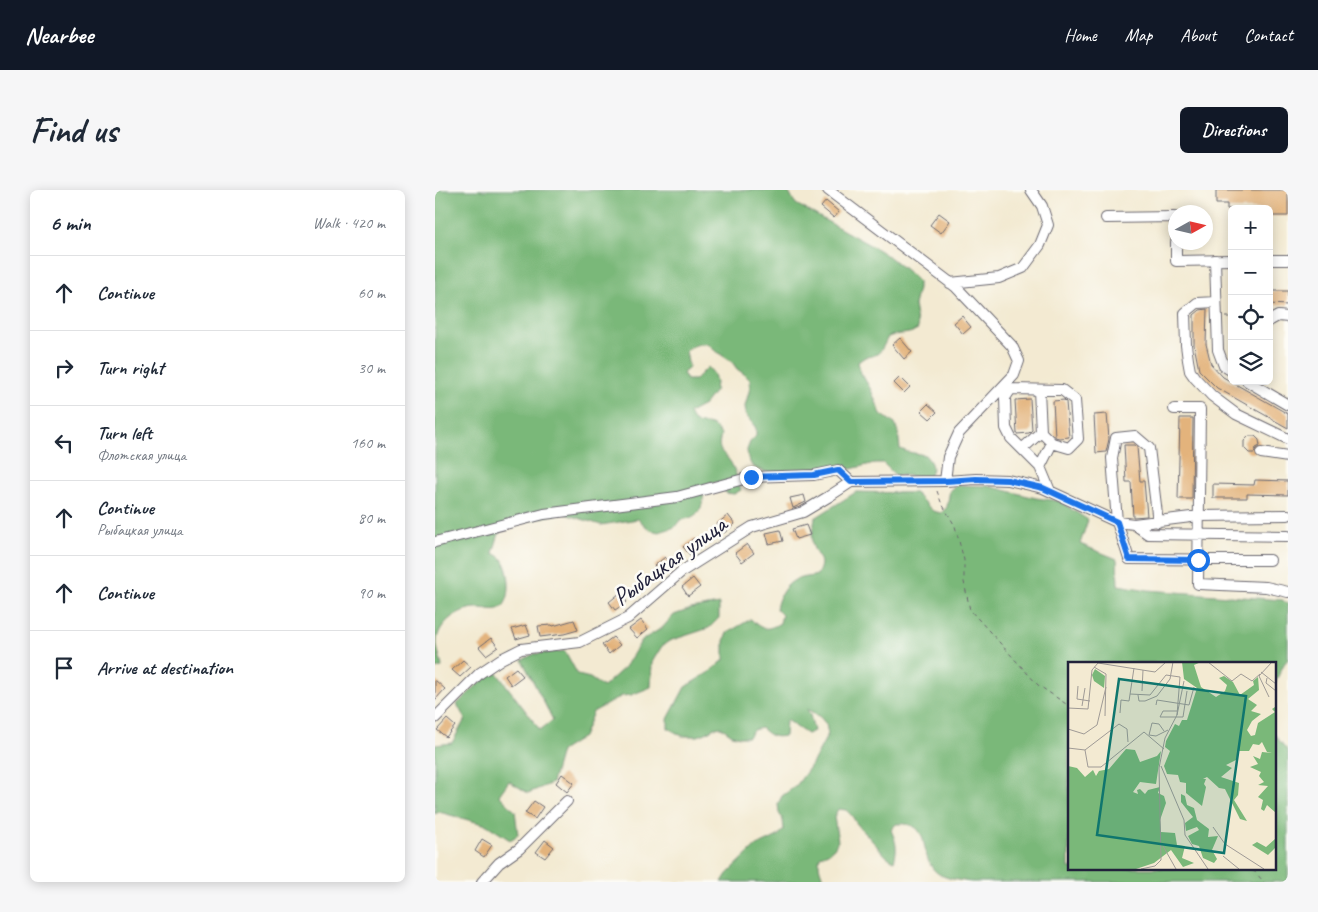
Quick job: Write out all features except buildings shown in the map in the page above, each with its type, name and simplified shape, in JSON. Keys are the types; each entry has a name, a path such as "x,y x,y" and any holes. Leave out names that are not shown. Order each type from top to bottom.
{"street":[{"path":"828,190 956,287 1012,346 1019,361 1014,375 959,433 948,457 945,481"},
{"path":"950,283 999,278 1023,268 1040,245 1048,225 1042,206 1031,190"},
{"path":"1106,218 1168,217"},
{"path":"1176,250 1176,261 1228,260"},
{"path":"1215,260 1218,350 1224,366 1228,368"},
{"path":"1273,260 1288,260"},
{"path":"1216,302 1197,303 1185,313 1186,345 1190,371 1203,387 1225,407 1288,439"},
{"path":"1273,319 1278,316 1288,316"},
{"path":"1254,385 1288,405"},
{"path":"1039,390 1041,432 1052,443 1069,448 1078,439 1075,400 1062,390 1011,389 1005,398 1006,428 1011,438 1040,467 1050,491"},
{"path":"1174,408 1200,410 1198,584 1266,587 1288,592"},
{"path":"1022,449 1041,432"},
{"path":"1158,522 1149,448 1135,436 1116,438 1112,458 1117,522 1129,559 1270,560"},
{"path":"1040,467 1052,443"},
{"path":"1261,453 1288,457"},
{"path":"437,542 545,514 677,497 751,477 814,475 838,470 851,482 1008,480 1050,491 1117,522 1134,524 1199,516 1288,515"},
{"name":"Рыбацкая улица","path":"435,718 480,673 501,659 521,649 580,642 628,618 681,572 752,527 803,512 851,482"},
{"path":"1134,524 1148,534 1288,536"},
{"path":"483,881 499,863 519,849 567,802"}],"path":[{"path":"933,481 941,502 955,526 964,560 964,582 970,610 1038,685 1068,705"},
{"path":"1250,870 1255,872 1264,882"}],"green space":[{"path":"435,190 787,190 796,204 877,249 891,258 918,281 914,305 918,329 888,337 877,354 865,357 858,362 860,371 871,390 881,414 895,424 900,449 925,455 931,465 929,477 895,475 883,463 851,469 767,472 759,470 752,466 747,450 750,442 756,436 756,428 746,415 745,406 750,388 750,380 732,362 708,344 696,345 686,351 689,368 683,373 687,380 695,380 708,367 714,374 716,382 715,391 704,405 689,413 693,420 700,424 713,426 721,435 719,445 721,451 733,466 741,490 734,494 726,493 717,482 705,485 702,504 698,513 680,520 675,527 659,532 650,530 638,519 601,525 562,513 501,527 493,553 499,556 506,567 509,582 508,597 502,607 497,609 472,608 458,613 446,622 437,640 442,667 435,669"},
{"path":"957,485 988,486 1036,498 1059,501 1088,520 1080,544 1117,559 1118,585 1148,590 1283,600 1288,605 1288,659 1276,681 1276,662 1068,662 1068,870 1276,870 1276,736 1288,751 1288,882 961,881 946,877 934,870 929,863 920,832 915,827 908,824 896,824 891,830 896,845 894,861 886,856 846,810 838,809 834,817 838,841 828,853 820,856 819,860 825,882 722,882 727,874 755,847 778,836 784,829 778,804 782,796 796,786 812,764 828,734 826,724 820,717 807,709 814,731 807,734 786,720 785,736 772,736 761,728 753,730 748,737 740,737 732,735 721,727 714,728 698,736 682,736 668,728 668,719 685,687 711,671 724,660 724,641 727,633 751,619 764,628 780,623 782,615 776,609 778,600 786,588 797,579 817,575 821,562 812,543 815,518 856,492 915,493 933,511 941,513 947,507 950,490"},
{"path":"719,604 719,618 709,628 669,641 662,646 652,662 651,687 631,695 622,696 593,712 583,737 561,751 552,783 528,793 509,781 499,795 515,811 518,835 510,840 487,825 439,812 435,814 435,745 452,743 465,719 457,704 486,677 497,673 540,730 553,720 522,660 534,654 565,651 578,675 590,678 603,687 625,667 642,640 662,628 674,615 691,609"}],"route":[{"path":"751,477 814,475 838,470 851,482 1008,480 1043,488 1117,522 1129,559 1198,560"}]}
